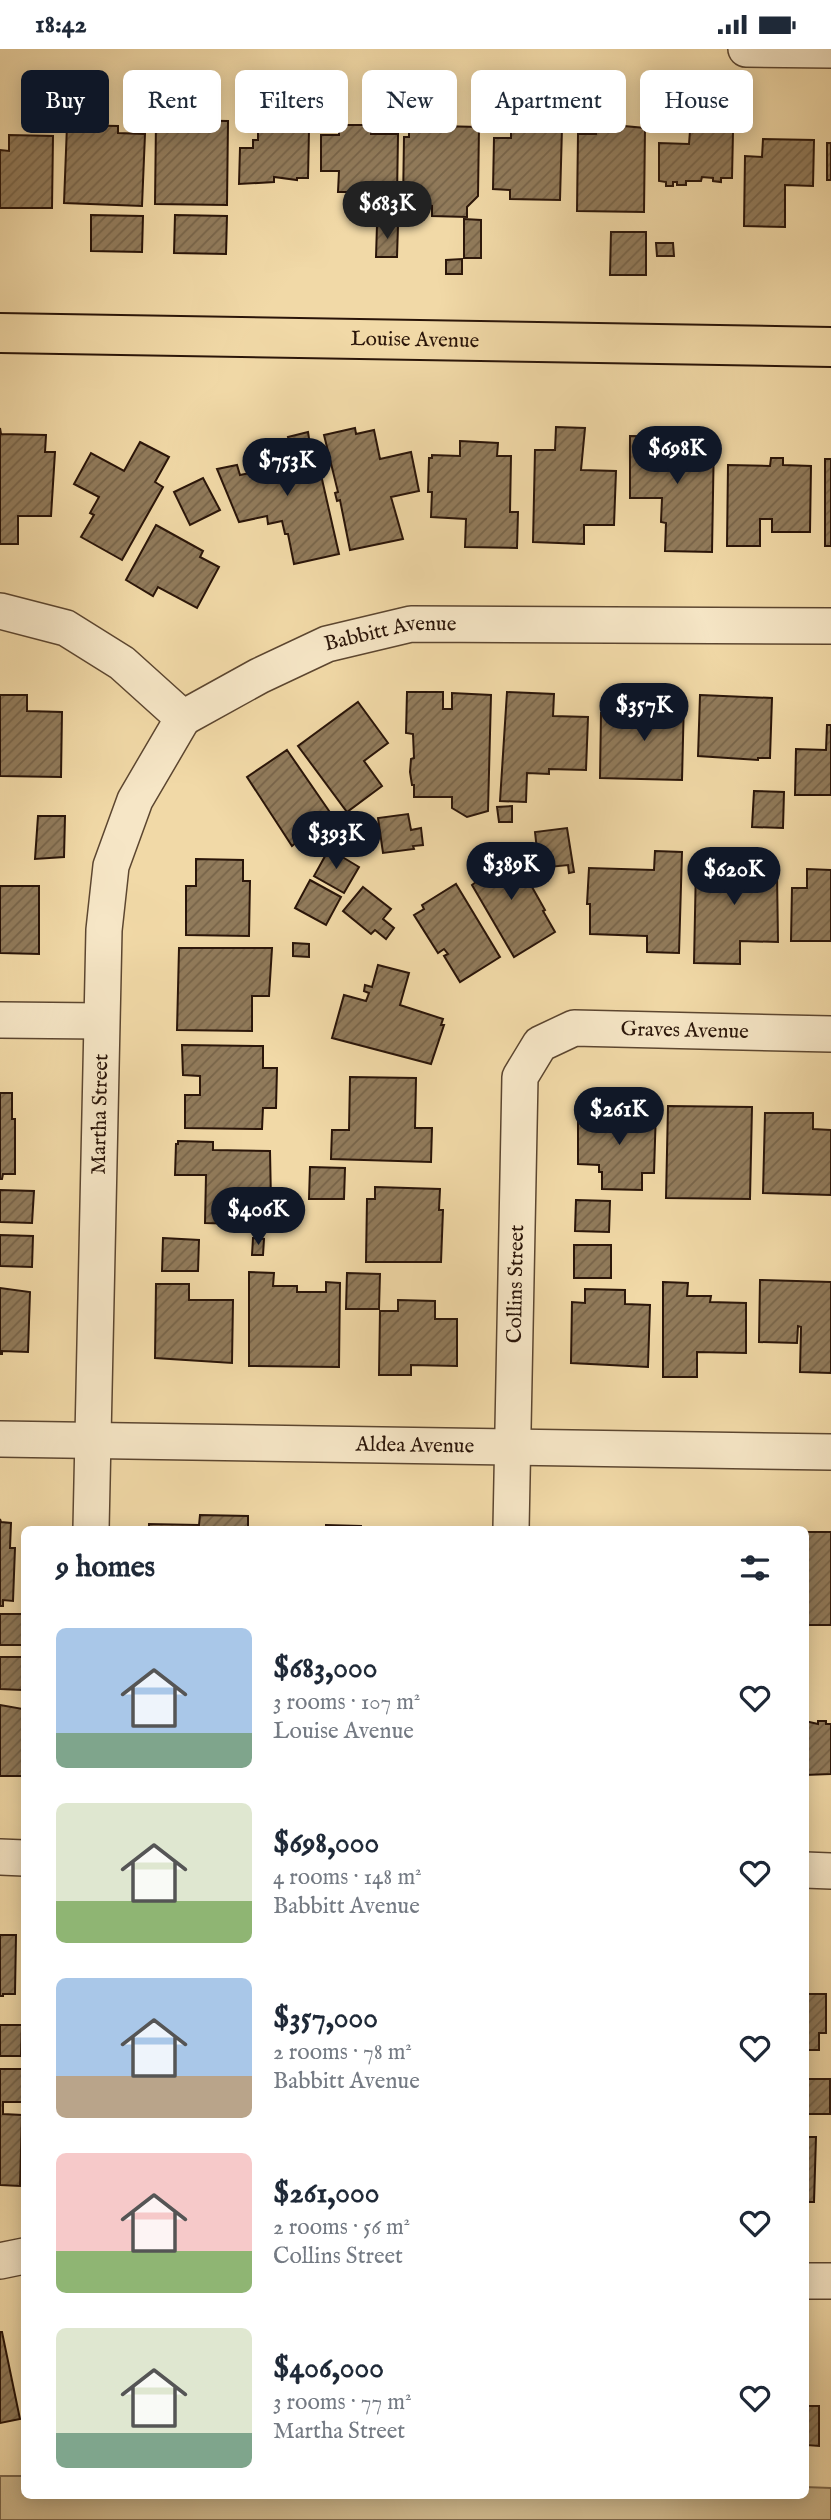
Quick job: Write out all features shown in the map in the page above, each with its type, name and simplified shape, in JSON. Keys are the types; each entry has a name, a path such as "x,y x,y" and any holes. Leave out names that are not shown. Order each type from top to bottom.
{"main road":[{"name":"Louise Avenue","path":"0,333 831,347"}],"street":[{"path":"746,49 831,50"},
{"path":"0,611 66,628 122,663 183,718"},
{"name":"Babbitt Avenue","path":"183,718 259,676 327,644 411,624 831,626"},
{"name":"Martha Street","path":"91,1526 104,930 111,866 135,800 183,718"},
{"path":"0,1020 102,1021"},
{"name":"Graves Avenue","path":"540,1044 574,1028 831,1034"},
{"name":"Collins Street","path":"511,1526 520,1077 540,1044"},
{"name":"Aldea Avenue","path":"0,1439 831,1452"},
{"path":"0,1857 21,1858"},
{"path":"809,1870 831,1871"},
{"path":"0,2261 21,2257"},
{"path":"809,2281 831,2281"}],"shaded area":[{"path":"0,2476 21,2476 21,2499 809,2499 809,2487 831,2488 831,2520 0,2520"}],"building":[{"path":"221,121 228,121 227,205 155,204 156,133 221,133"},
{"path":"348,125 362,125 362,133 398,134 397,198 354,198 354,192 338,192 339,171 321,171 321,135 348,133"},
{"path":"109,126 118,126 118,133 145,134 142,206 64,203 67,133 109,133"},
{"path":"457,126 471,127 471,133 479,133 478,196 467,207 467,217 432,216 432,206 403,204 404,137 409,137 409,133 457,133"},
{"path":"626,126 640,128 640,133 645,133 644,212 577,211 578,134 626,133"},
{"path":"258,133 309,133 308,178 297,180 274,177 274,182 239,184 240,148 253,148 253,140 258,140"},
{"path":"511,133 562,133 560,200 510,199 510,190 493,189 494,138 511,138"},
{"path":"690,133 733,133 732,178 721,178 721,182 702,177 701,181 686,181 686,185 673,182 673,186 666,186 666,182 659,181 659,143 689,144"},
{"path":"9,135 53,136 52,208 0,208 0,150 9,151"},
{"path":"763,139 814,140 813,186 785,185 785,227 744,226 745,156 762,157"},
{"path":"827,143 831,143 831,180 827,180"},
{"path":"91,215 143,216 142,252 91,251"},
{"path":"175,215 227,216 226,254 174,253"},
{"path":"464,219 481,220 481,258 464,258"},
{"path":"377,225 398,225 397,257 376,257"},
{"path":"611,232 646,232 646,275 610,275"},
{"path":"656,243 673,243 674,256 657,256"},
{"path":"462,259 462,274 446,274 446,260"},
{"path":"556,427 585,428 581,470 616,471 614,525 584,525 584,544 533,542 535,450 555,450"},
{"path":"0,428 1,434 46,435 45,452 55,452 51,516 18,516 18,544 0,544"},
{"path":"355,428 356,434 374,430 380,459 411,452 419,491 391,497 403,539 350,550 324,435"},
{"path":"308,432 310,445 314,444 339,554 294,564 288,534 285,534 282,521 268,524 267,516 239,522 217,469 237,465 240,475 250,473 248,461 288,452 291,449 288,437"},
{"path":"630,436 714,437 712,552 665,551 666,523 661,522 662,498 630,498"},
{"path":"460,441 498,443 497,456 511,456 510,512 518,512 517,548 465,547 466,519 431,517 432,492 428,492 429,458 432,458 432,455 460,456"},
{"path":"140,442 169,457 155,482 163,487 122,560 81,537 94,515 90,513 99,497 74,484 91,453 124,471"},
{"path":"771,458 783,458 783,465 811,466 810,532 772,532 772,519 760,519 760,546 727,546 728,465 770,466"},
{"path":"825,459 831,459 831,546 825,546"},
{"path":"203,478 220,510 190,525 174,492"},
{"path":"156,525 203,551 200,557 219,567 197,608 158,587 153,596 126,580"},
{"path":"407,692 443,692 443,709 452,709 452,693 491,695 488,811 467,817 452,808 452,797 414,797 410,772 411,759 414,758 413,734 406,733"},
{"path":"507,692 554,694 553,716 588,717 586,770 549,769 549,774 527,773 526,802 500,801"},
{"path":"0,695 27,695 27,711 62,712 61,777 0,776"},
{"path":"700,695 772,698 770,758 758,760 698,756"},
{"path":"652,699 684,699 682,780 600,778 601,713 652,715"},
{"path":"358,702 388,743 364,761 382,786 347,812 298,746"},
{"path":"827,725 831,725 831,795 795,795 796,749 826,750"},
{"path":"287,750 336,821 345,829 331,840 326,832 303,848 298,841 292,846 247,777"},
{"path":"754,791 784,792 783,828 752,827"},
{"path":"512,806 512,822 499,822 497,807"},
{"path":"408,814 411,830 421,828 423,845 413,846 414,849 383,853 378,818"},
{"path":"38,816 65,816 64,857 35,859"},
{"path":"567,828 574,872 569,873 568,865 539,868 535,832"},
{"path":"499,847 511,869 519,864 555,932 514,957 472,885 480,879 471,863"},
{"path":"329,849 359,867 344,893 314,876"},
{"path":"655,851 682,852 679,953 647,952 647,936 590,934 590,904 587,904 589,868 654,870"},
{"path":"721,855 772,857 772,873 777,873 778,942 740,941 740,964 694,963 696,865 720,865"},
{"path":"196,859 243,860 243,881 250,881 249,936 186,935 186,886 196,886"},
{"path":"807,869 831,870 831,941 791,941 792,888 807,888"},
{"path":"310,880 341,897 326,925 295,908"},
{"path":"456,884 500,957 460,982 444,956 448,954 444,949 438,953 414,915 424,909 422,905"},
{"path":"0,886 39,886 39,954 0,953"},
{"path":"363,887 391,909 383,919 394,928 386,939 375,930 371,934 343,911"},
{"path":"293,943 309,944 309,957 293,956"},
{"path":"179,948 272,948 269,996 252,996 252,1031 177,1030"},
{"path":"378,965 409,973 400,1005 443,1019 441,1025 444,1025 431,1064 332,1038 344,995 366,1001 369,993 364,991 365,985 372,987"},
{"path":"182,1045 263,1046 263,1068 277,1068 276,1108 263,1108 262,1129 185,1128 185,1095 200,1095 200,1076 183,1075"},
{"path":"350,1077 416,1078 415,1128 432,1128 431,1162 331,1159 332,1130 349,1130"},
{"path":"0,1093 12,1093 12,1119 15,1119 15,1174 3,1174 2,1179 0,1179"},
{"path":"668,1106 752,1107 750,1199 666,1198"},
{"path":"625,1108 656,1109 654,1173 642,1173 642,1190 602,1189 602,1172 599,1172 599,1165 578,1164 578,1117 624,1118"},
{"path":"765,1113 813,1113 813,1129 831,1130 831,1195 763,1193"},
{"path":"178,1141 213,1142 213,1150 270,1151 271,1201 268,1225 205,1223 206,1175 175,1175"},
{"path":"310,1167 345,1168 344,1199 309,1199"},
{"path":"375,1187 440,1189 439,1210 443,1210 441,1262 366,1262 367,1199 375,1199"},
{"path":"0,1190 34,1191 32,1223 0,1222"},
{"path":"576,1200 610,1201 609,1232 575,1231"},
{"path":"0,1235 33,1236 32,1267 0,1266"},
{"path":"163,1238 199,1240 198,1271 162,1271"},
{"path":"253,1238 264,1239 263,1255 252,1255"},
{"path":"574,1245 611,1245 611,1278 574,1278"},
{"path":"249,1272 274,1273 273,1286 297,1286 297,1292 326,1292 326,1282 340,1283 339,1367 249,1366"},
{"path":"347,1273 380,1274 379,1309 346,1309"},
{"path":"760,1280 831,1282 831,1373 800,1372 801,1327 798,1326 797,1343 759,1342"},
{"path":"663,1282 688,1283 687,1296 711,1296 710,1302 746,1303 746,1353 697,1352 697,1377 663,1377"},
{"path":"156,1284 189,1284 189,1300 233,1300 232,1363 155,1358"},
{"path":"0,1288 30,1292 28,1352 2,1351 0,1354"},
{"path":"585,1289 625,1290 625,1304 650,1305 648,1367 571,1363 572,1302 585,1303"},
{"path":"398,1300 435,1301 435,1319 457,1319 457,1366 411,1365 411,1375 379,1375 380,1311 398,1311"},
{"path":"200,1515 248,1516 248,1526 149,1524 199,1525"},
{"path":"0,1519 1,1522 11,1523 10,1548 15,1548 13,1601 3,1600 3,1606 0,1606"},
{"path":"809,1532 831,1532 831,1625 809,1625"},
{"path":"0,1614 21,1614 21,1645 0,1645"},
{"path":"0,1657 21,1657 21,1690 0,1689"},
{"path":"0,1705 21,1709 21,1776 0,1776"},
{"path":"818,1721 826,1721 826,1724 831,1724 831,1774 809,1775 809,1722 818,1724"},
{"path":"0,1935 16,1935 15,1994 3,1996 0,1996"},
{"path":"809,1994 826,1994 826,2033 819,2033 819,2050 809,2050"},
{"path":"0,2025 21,2025 21,2056 0,2056"},
{"path":"0,2069 21,2069 21,2102 3,2102 3,2114 21,2115 20,2186 0,2185"},
{"path":"809,2079 830,2079 830,2114 809,2114"},
{"path":"809,2137 816,2137 814,2202 809,2202"},
{"path":"0,2332 20,2419 0,2423"},
{"path":"809,2406 819,2406 819,2446 809,2445"}]}
